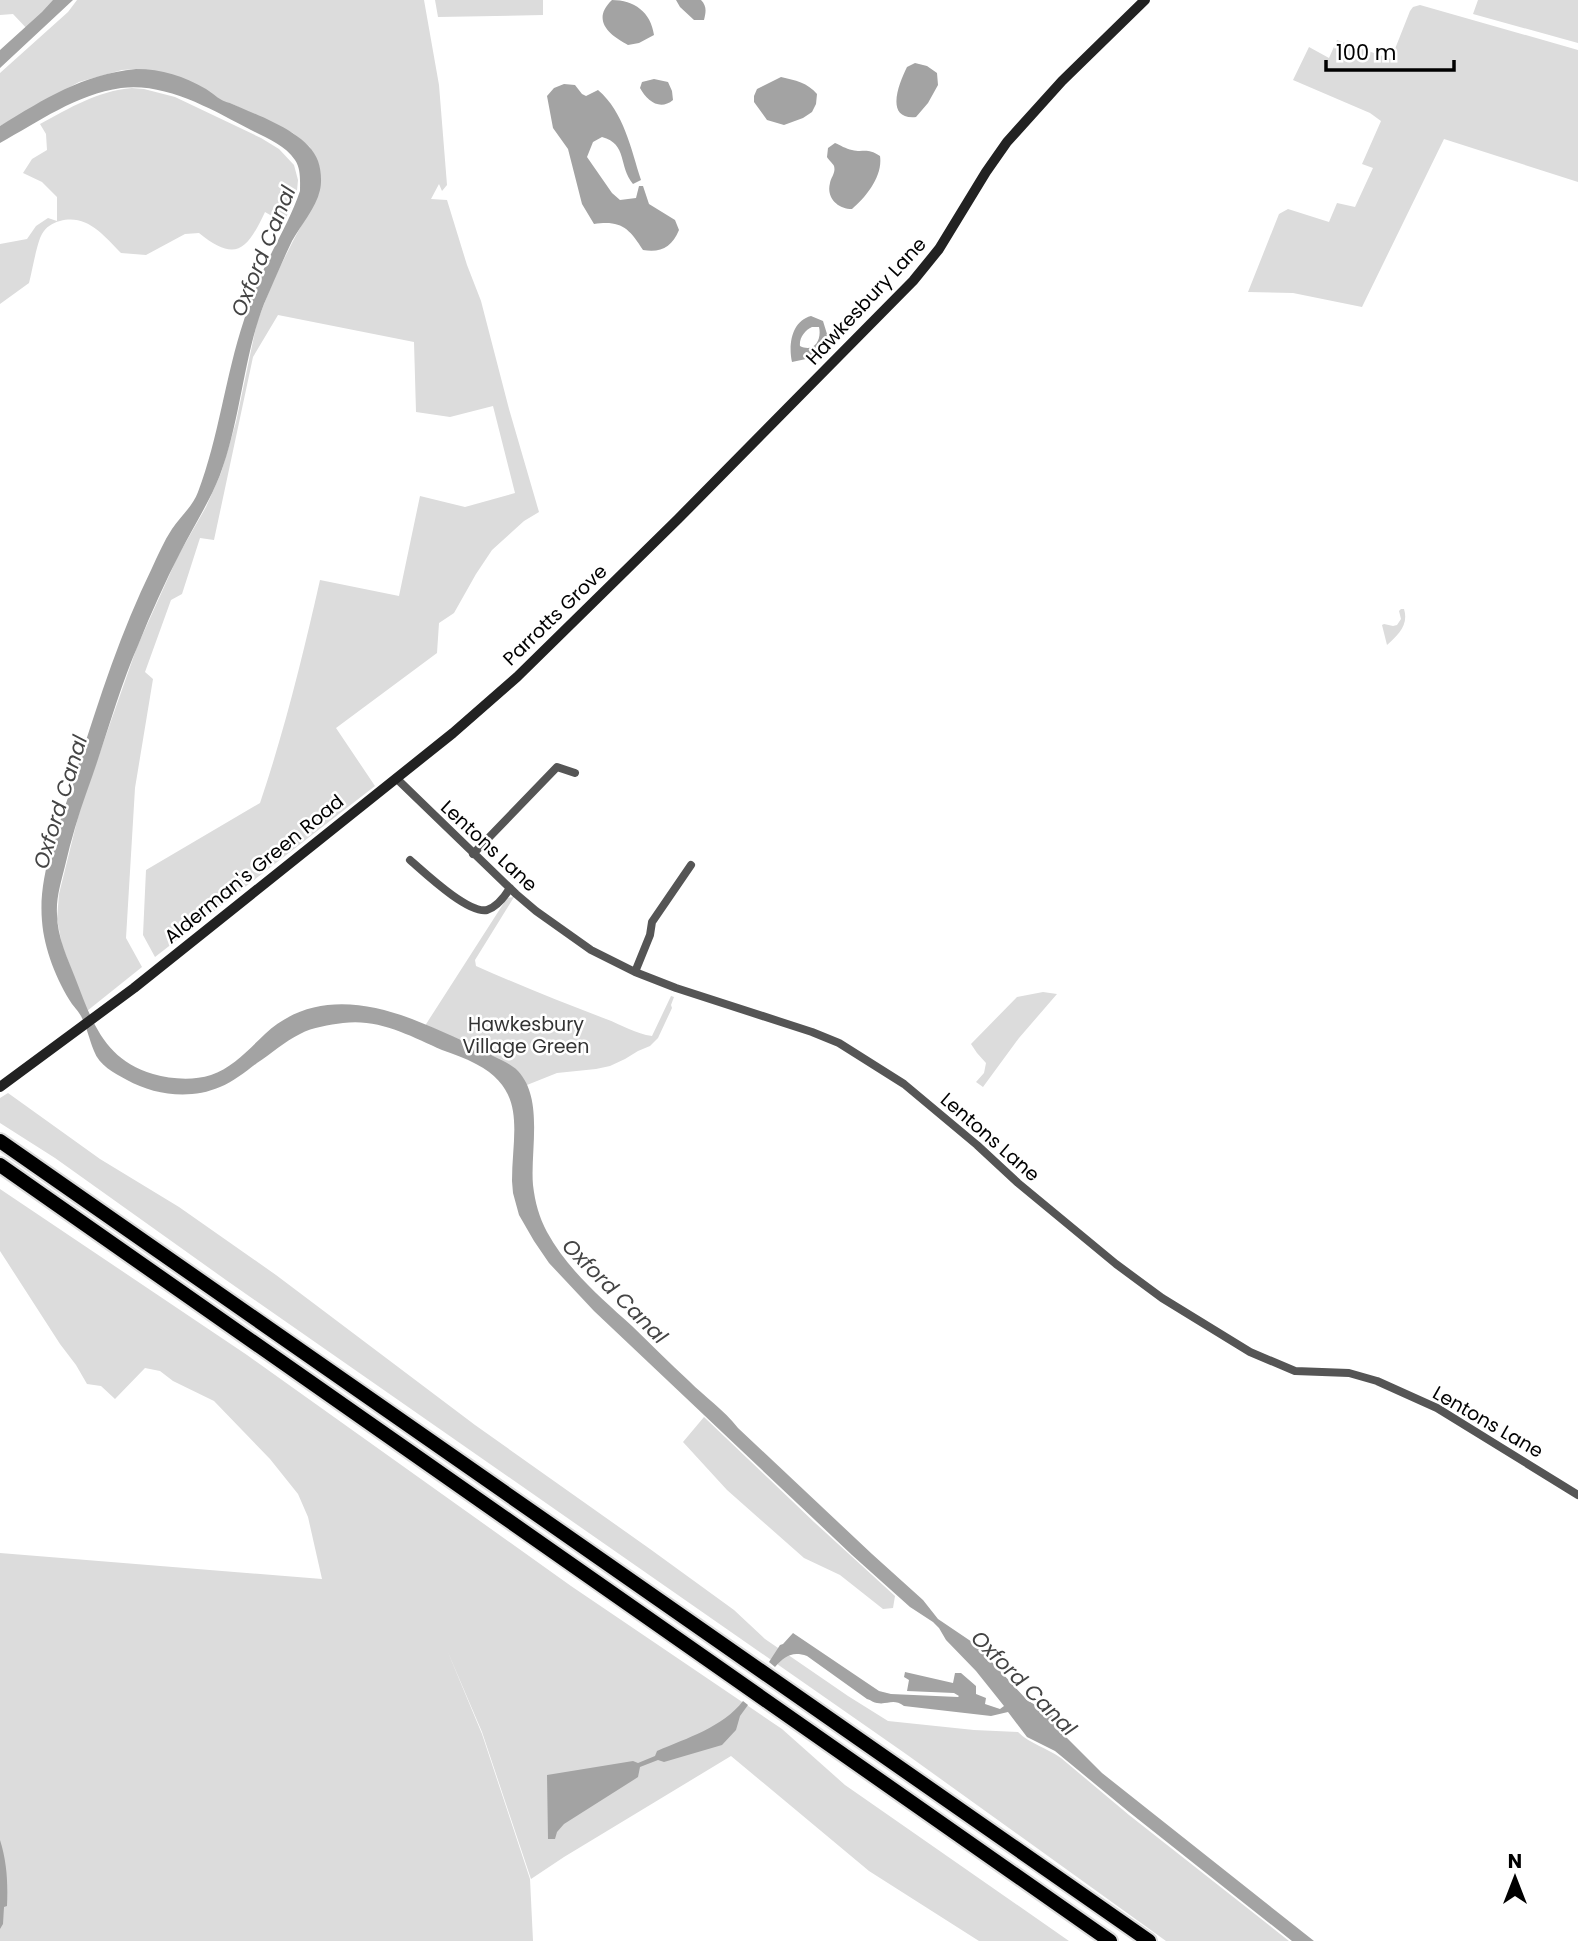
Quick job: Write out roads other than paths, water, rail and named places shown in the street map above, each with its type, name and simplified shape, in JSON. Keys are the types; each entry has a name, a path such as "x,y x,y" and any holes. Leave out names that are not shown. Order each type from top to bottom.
{"highway":[{"path":"0,1141 1149,1941"},
{"path":"0,1164 1110,1941"}],"main road":[{"name":"Hawkesbury Lane","path":"678,519 913,281 939,249 1007,142 1062,80 1145,0"},
{"name":"Parrotts Grove","path":"396,778 517,677 678,519"},
{"name":"Alderman's Green Road","path":"0,1087 134,988 396,778"}],"street":[{"path":"473,853 557,767 575,773"},
{"name":"Lentons Lane","path":"396,778 510,888 573,938 635,972 839,1043 904,1084 1116,1264 1173,1305 1250,1352 1295,1371 1349,1373 1377,1381 1437,1408 1578,1495"},
{"path":"410,860 442,888 478,910 488,910 502,899 510,888"},
{"path":"635,972 650,936 652,922 691,869"}],"water label":[{"name":"Oxford Canal","path":"263,251"},
{"name":"Oxford Canal","path":"60,802"},
{"name":"Oxford Canal","path":"615,1291"},
{"name":"Oxford Canal","path":"1024,1683"}],"park label":[{"name":"Hawkesbury Village Green","path":"526,1035"}]}
